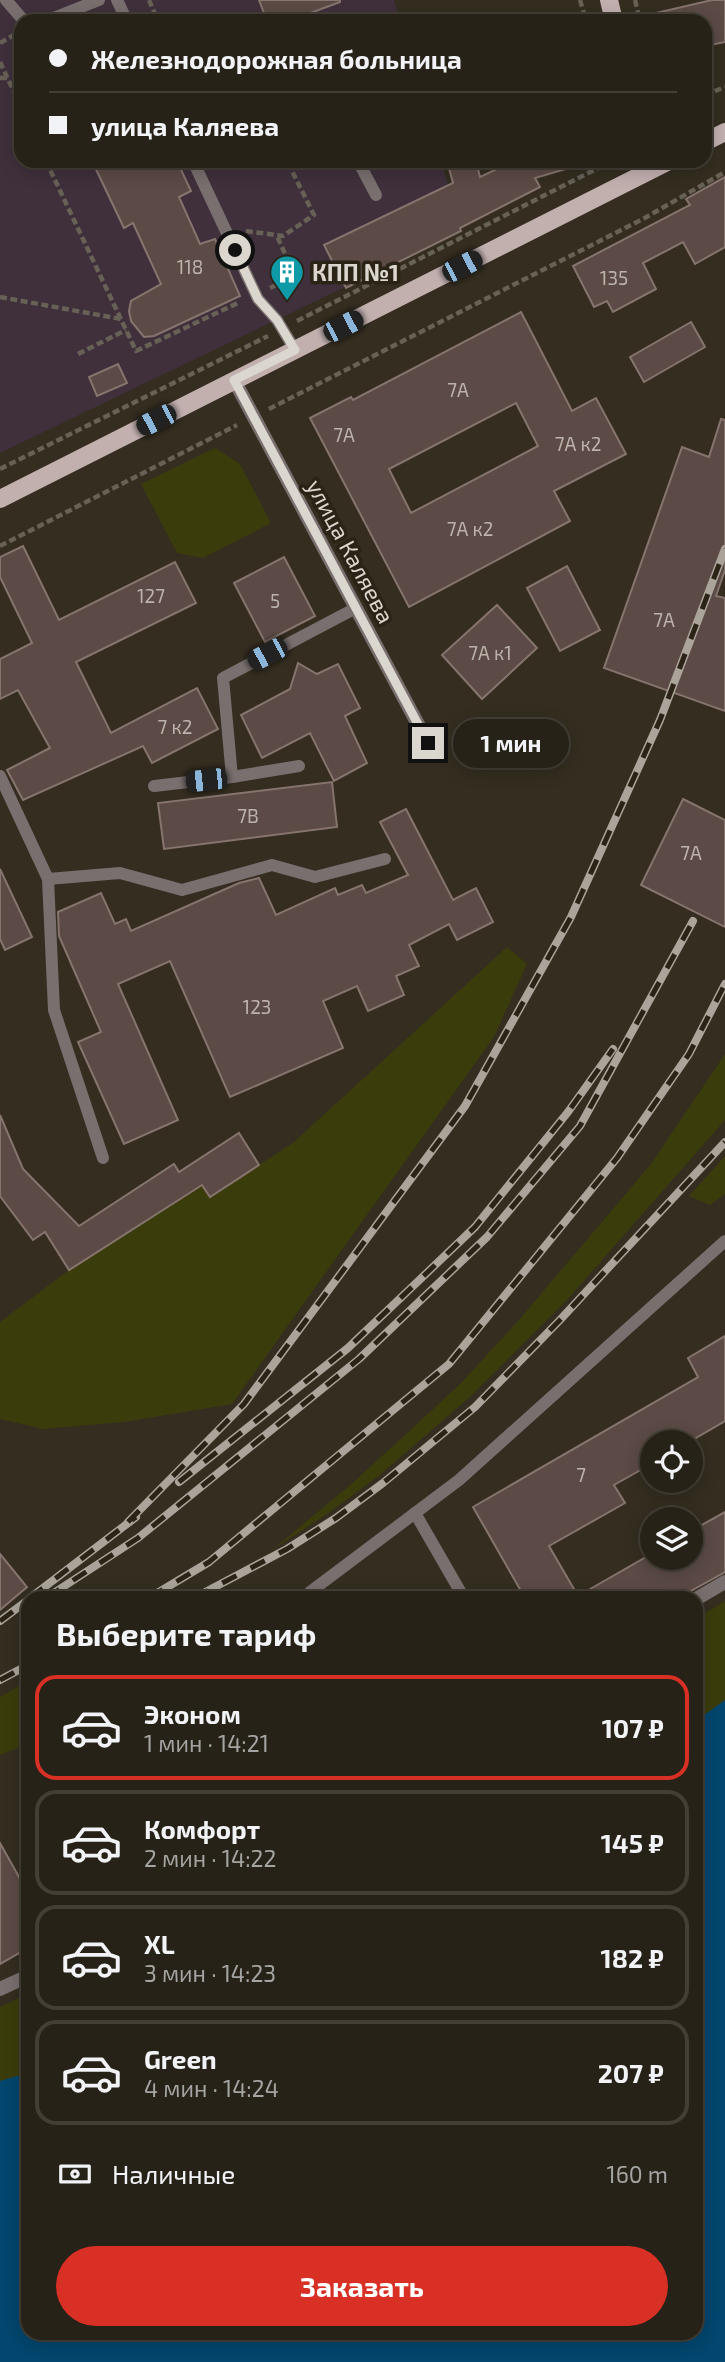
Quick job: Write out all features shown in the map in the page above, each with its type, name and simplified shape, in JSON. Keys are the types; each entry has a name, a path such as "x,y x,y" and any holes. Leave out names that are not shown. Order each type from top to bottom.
{"main road":[{"path":"629,182 635,168"},
{"path":"0,499 656,168"}],"street":[{"name":"улица Каляева","path":"234,380 428,743"},
{"path":"703,1595 725,1582"},
{"path":"0,1989 21,1979"}],"lane":[{"path":"6,0 18,14"},
{"path":"64,14 99,0"},
{"path":"196,168 256,294 295,350"},
{"path":"362,168 376,195"},
{"path":"232,776 223,678 356,608"},
{"path":"154,786 299,766"},
{"path":"0,776 48,879 54,1010 103,1158"},
{"path":"48,879 120,873 182,890 272,865 315,877 385,859"},
{"path":"311,1591 459,1480 725,1241"},
{"path":"415,1513 460,1591"}],"path":[{"path":"0,62 14,91"},
{"path":"0,78 8,78"},
{"path":"50,168 135,351 295,276 277,236"},
{"path":"225,228 283,236 314,215 290,168"},
{"path":"0,469 598,168"},
{"path":"266,411 631,225 725,173"},
{"path":"0,296 121,319"},
{"path":"78,354 126,330"},
{"path":"0,546 241,424"}],"shaded area":[{"path":"0,0 394,0 398,14 14,14 14,168 443,168 461,231 0,453"},
{"path":"215,448 240,464 271,523 203,558 177,553 141,484"},
{"path":"507,947 527,964 494,1037 232,1404 124,1422 43,1429 0,1419 0,1322 69,1270 202,1185 210,1197 294,1142"},
{"path":"725,1054 725,1120 567,1300 470,1397 381,1474 272,1550 349,1486 461,1383 518,1321 651,1164"},
{"path":"725,1156 725,1194 710,1205 689,1196"},
{"path":"725,1601 725,1700 703,1716 703,1614"},
{"path":"21,1685 21,1747 0,1755 0,1697"},
{"path":"21,1997 21,2075 0,2081 0,2007"}],"water":[{"path":"725,1700 725,2362 0,2362 0,2081 21,2075 21,2340 703,2340 703,1716"}],"building":[{"path":"259,0 340,0 308,14 264,14"},
{"path":"712,0 725,0 725,42 712,45 712,14 656,13"},
{"path":"95,168 180,168 191,191 179,197 200,244 215,239 240,296 154,336 144,337 131,321 131,301 161,284 133,223 124,228"},
{"path":"449,168 478,168 480,177 499,168 569,168 535,178 540,187 460,228 461,231 346,288 324,245 453,183"},
{"path":"725,177 725,247 695,264 683,242 643,263 656,289 613,312 607,301 594,307 573,266 690,205 686,199"},
{"path":"521,312 572,411 596,398 626,454 554,491 570,521 409,607 310,418 351,397 353,400","holes":["516,403 538,446 411,513 389,469"]},
{"path":"691,322 705,347 644,382 630,357"},
{"path":"118,364 127,383 97,396 89,377"},
{"path":"721,419 725,420 725,570 716,596 725,598 725,711 604,668 682,447 709,457"},
{"path":"23,546 59,620 175,562 196,603 76,662 111,733 197,688 218,729 152,763 143,746 23,800 7,770 50,748 18,690 0,699 0,659 32,643 0,577 0,557"},
{"path":"284,557 315,616 265,642 234,583"},
{"path":"567,566 600,630 560,651 527,588"},
{"path":"497,605 537,648 482,699 442,655"},
{"path":"298,663 317,674 338,664 360,708 345,716 367,763 334,781 310,733 262,758 241,715 290,689"},
{"path":"332,782 337,827 164,849 158,803"},
{"path":"683,799 725,820 725,927 641,885"},
{"path":"406,809 453,900 476,888 493,922 457,940 449,924 409,945 419,966 396,976 404,995 368,1011 357,986 323,1001 343,1048 230,1097 170,961 118,984 178,1120 124,1144 78,1042 101,1032 59,936 58,912 101,893 115,924 126,919 131,931 239,883 259,878 276,915 335,888 338,895 362,885 366,893 408,875 380,822"},
{"path":"0,869 32,937 5,950 0,939"},
{"path":"0,1115 23,1169 79,1226 174,1164 179,1172 239,1133 259,1165 210,1197 202,1185 69,1270 45,1232 33,1240 0,1196"},
{"path":"725,1336 725,1421 703,1434 703,1430 640,1430 640,1470 614,1485 625,1503 549,1546 575,1591 521,1591 473,1507 698,1377 688,1358"},
{"path":"725,1512 725,1572 691,1591 587,1591 640,1560 640,1570 703,1570 703,1524"},
{"path":"0,1554 27,1587 0,1610"},
{"path":"0,1843 21,1880 21,1952 0,1964"}],"railway":[{"path":"128,1522 244,1404 465,1106 571,917 660,720 725,549"},
{"path":"57,1591 138,1538 359,1359 487,1237 580,1126 693,921"},
{"path":"161,1591 209,1562 449,1364 617,1158 689,1054 725,984"},
{"path":"179,1482 348,1348 475,1227 568,1112 613,1049"},
{"path":"207,1591 287,1549 336,1518 475,1407 725,1142"},
{"path":"39,1591 136,1517"},
{"path":"0,1621 21,1605"},
{"path":"0,1680 21,1669"}],"place":[{"name":"КПП №1","path":"287,302"}],"route":[{"path":"235,250 258,299 277,320 295,350 234,380 428,743"}]}
